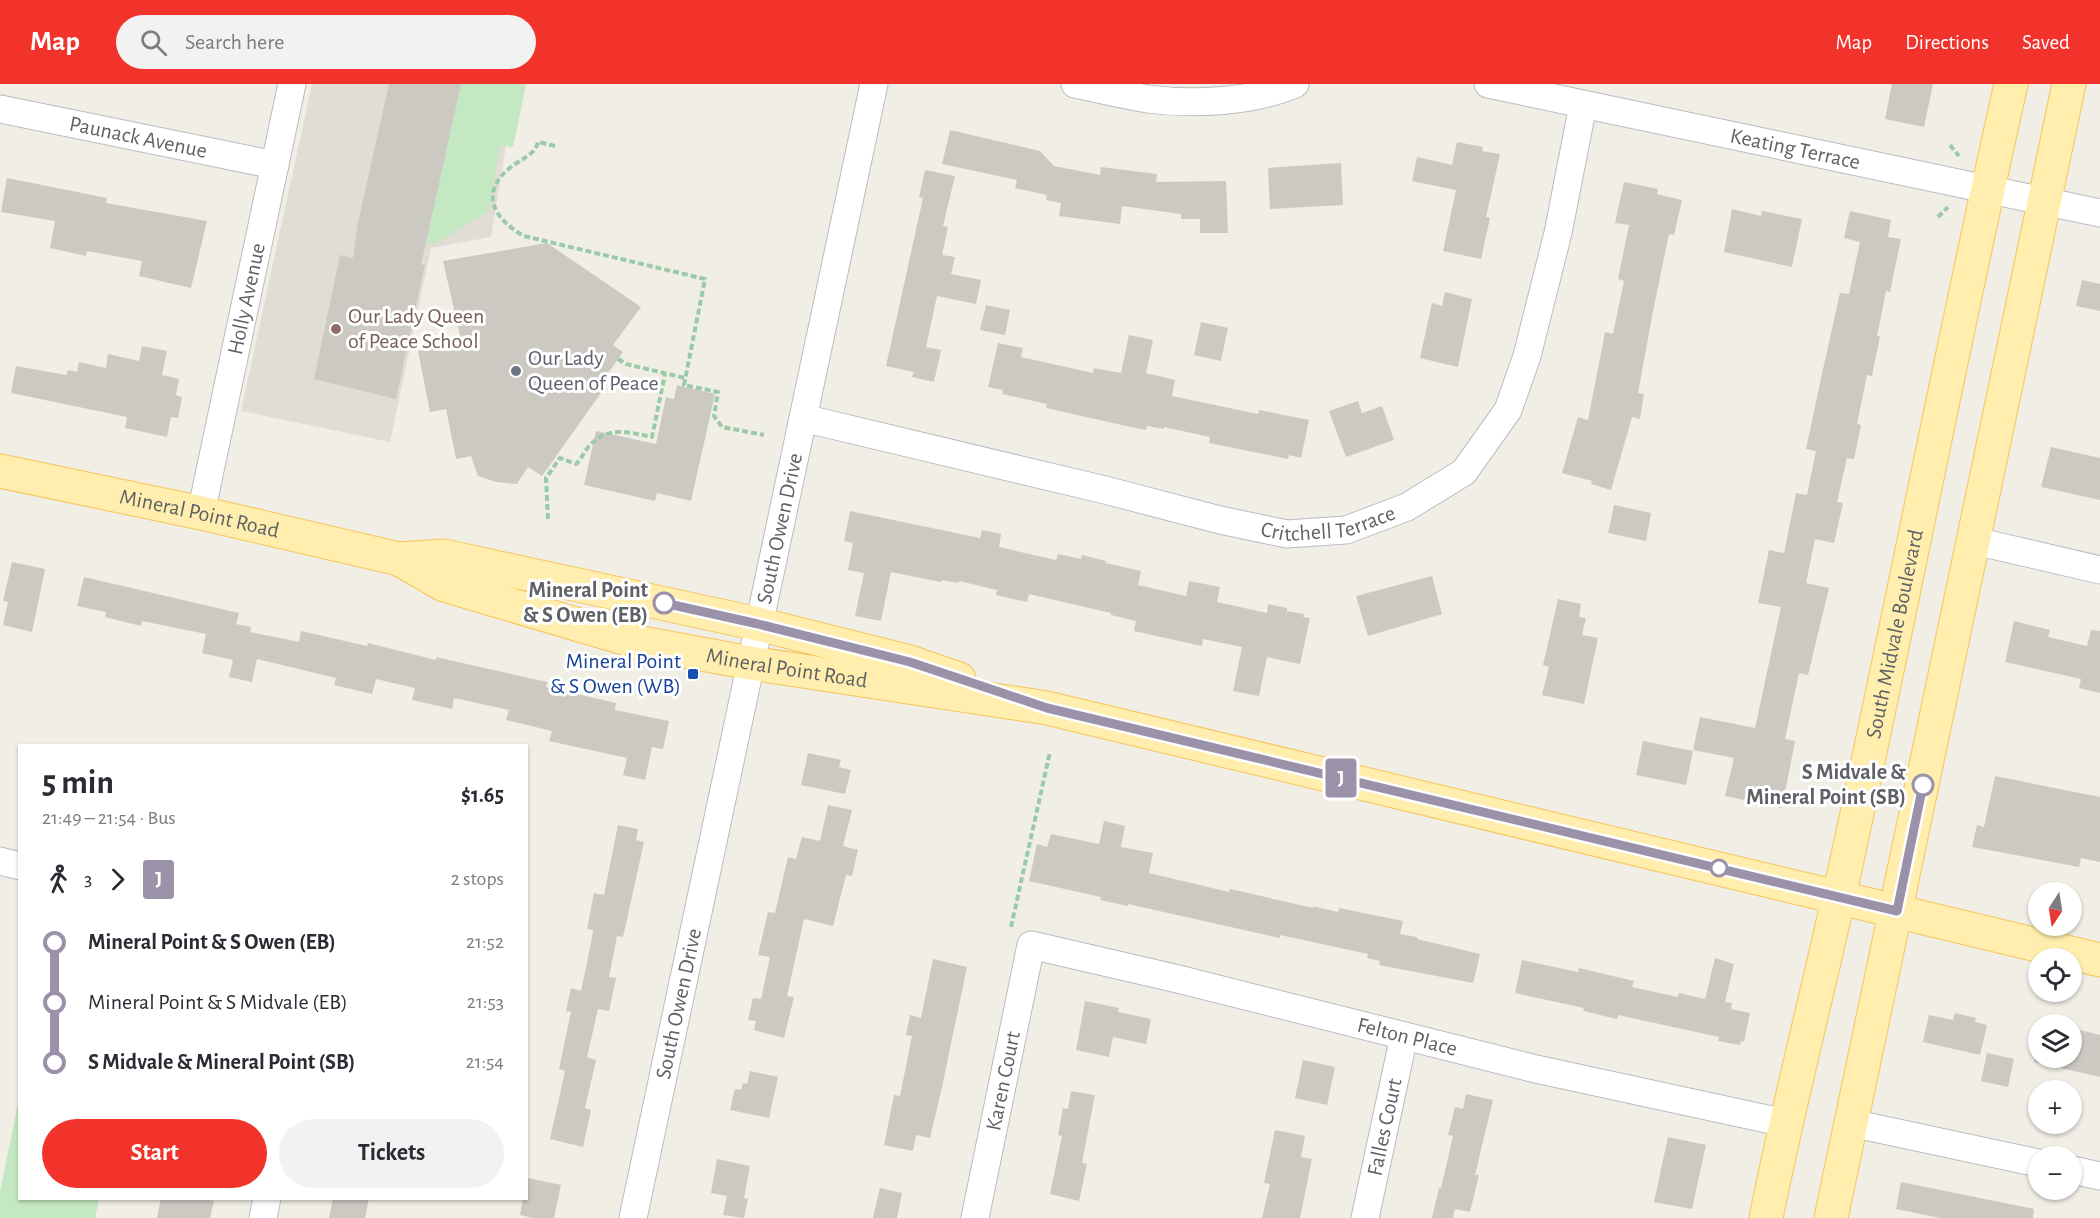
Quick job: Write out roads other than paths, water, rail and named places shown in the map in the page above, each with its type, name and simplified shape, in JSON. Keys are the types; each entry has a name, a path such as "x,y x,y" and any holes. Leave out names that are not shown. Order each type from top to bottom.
{"main road":[{"name":"South Midvale Boulevard","path":"1766,1218 1785,1123 1839,897 2011,84"},
{"path":"1831,1218 1975,541 2069,84"},
{"name":"Mineral Point Road","path":"0,471 201,513 399,559 444,556 758,624 910,662 1047,708"},
{"name":"Mineral Point Road","path":"399,559 444,585 637,642 750,663 1047,708 2100,960"}],"street":[{"name":"Holly Avenue","path":"201,513 292,84"},
{"name":"South Owen Drive","path":"633,1218 874,84"},
{"path":"1075,84 1149,99 1194,101 1247,98 1295,84"},
{"name":"Keating Terrace","path":"1488,84 2100,213"},
{"name":"Critchell Terrace","path":"802,418 1105,490 1220,520 1287,534 1346,530 1407,507 1464,472 1508,410 1527,356 1558,233 1583,105"},
{"name":"Paunack Avenue","path":"0,109 275,165"},
{"path":"1975,541 2100,570"},
{"path":"0,861 18,866"},
{"name":"Felton Place","path":"1031,945 1178,979 1536,1069 1785,1123"},
{"name":"Karen Court","path":"975,1218 1031,945"},
{"name":"Falles Court","path":"1365,1218 1404,1036"},
{"path":"1851,1123 2028,1161"},
{"path":"2082,1172 2100,1176"},
{"path":"263,1218 267,1200"}],"place":[{"name":"Our Lady Queen of Peace School","path":"336,329"},
{"name":"Our Lady Queen of Peace","path":"516,371"},
{"name":"Mineral Point & S Owen (EB)","path":"664,603"},
{"name":"Mineral Point & S Owen (WB)","path":"693,674"},
{"name":"S Midvale & Mineral Point (SB)","path":"1923,785"}]}
